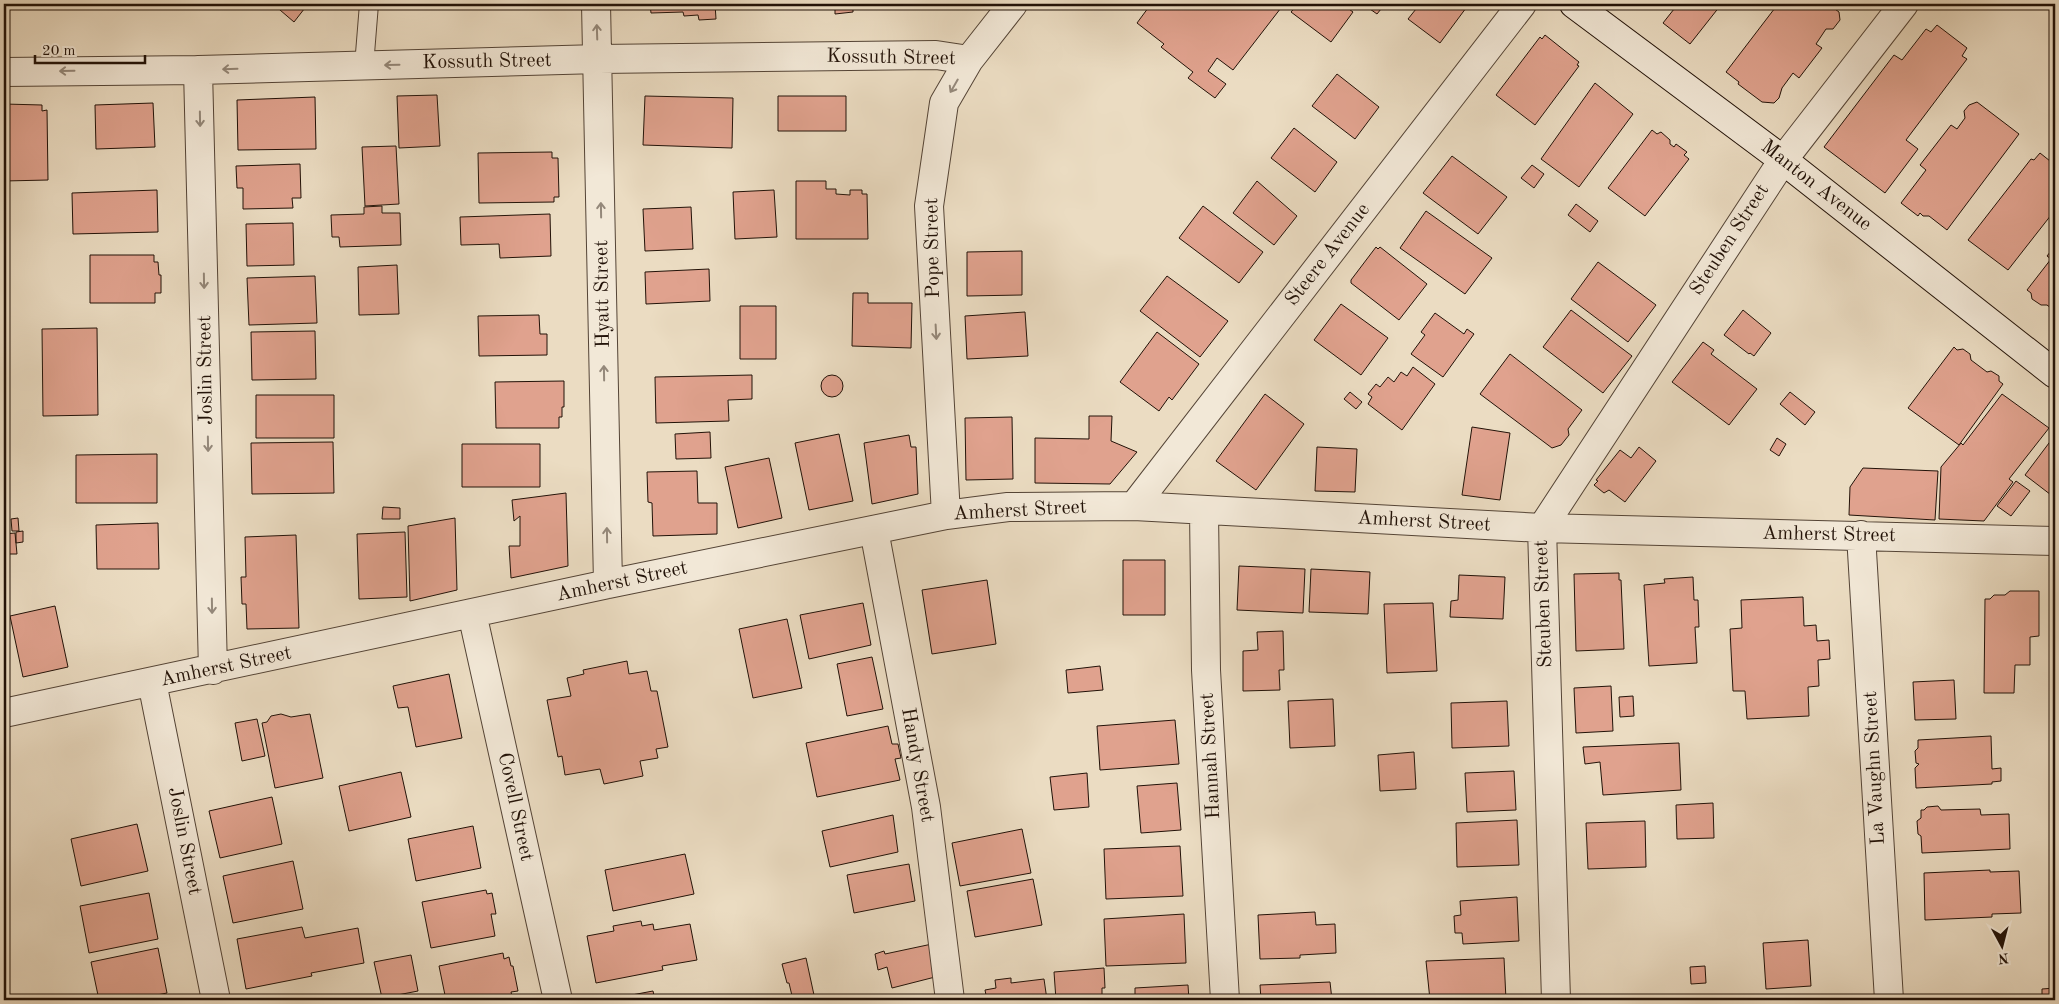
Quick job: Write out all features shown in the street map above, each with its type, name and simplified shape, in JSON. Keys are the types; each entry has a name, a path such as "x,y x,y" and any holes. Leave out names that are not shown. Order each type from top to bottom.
{"street":[{"name":"Hyatt Street","path":"596,4 608,584"},
{"name":"Pope Street","path":"946,515 929,206 944,103 969,60 1013,4"},
{"name":"Steere Avenue","path":"1134,506 1522,4"},
{"name":"Manton Avenue","path":"1574,4 1783,160 2055,374"},
{"name":"Steuben Street","path":"1556,1000 1542,528 1783,160 1904,4"},
{"name":"Kossuth Street","path":"4,72 198,70 598,60 936,55 969,60"},
{"name":"Joslin Street","path":"198,70 213,670"},
{"name":"Amherst Street","path":"4,714 608,584 946,515 1008,507 1134,506 1542,528 2055,541"},
{"name":"Hannah Street","path":"1204,511 1206,670 1225,1000"},
{"name":"Handy Street","path":"874,530 926,807 950,1000"},
{"name":"La Vaughn Street","path":"1861,535 1889,1000"},
{"name":"Covell Street","path":"472,613 558,1000"},
{"name":"Joslin Street","path":"152,682 216,1000"}],"lane":[{"path":"364,66 369,4"}],"building":[{"path":"273,4 308,4 294,22"},
{"path":"650,4 715,4 716,19 699,20 698,15 684,16 683,12 651,13"},
{"path":"835,4 864,4 853,5 853,12 835,14"},
{"path":"1151,4 1284,4 1233,70 1217,58 1208,71 1226,84 1215,98 1188,78 1193,72 1161,47 1164,44 1137,23"},
{"path":"1298,4 1342,4 1353,12 1331,42 1291,12"},
{"path":"1363,4 1385,4 1377,14"},
{"path":"1420,4 1469,4 1440,43 1408,19"},
{"path":"1678,4 1727,4 1720,6 1690,44 1663,23"},
{"path":"1778,4 1828,4 1839,12 1840,20 1833,29 1826,29 1816,44 1822,48 1799,78 1793,73 1782,88 1779,98 1774,103 1762,102 1738,84 1739,82 1726,72"},
{"path":"1937,25 1967,48 1962,56 1967,59 1906,140 1918,149 1885,193 1824,147 1894,55 1902,60 1926,29 1931,32"},
{"path":"1545,35 1579,62 1577,65 1579,66 1535,125 1496,95 1540,37 1542,39"},
{"path":"1337,74 1379,107 1355,139 1312,106"},
{"path":"1595,83 1633,114 1579,187 1541,159"},
{"path":"437,95 440,146 399,148 397,96"},
{"path":"645,96 733,98 732,148 643,145"},
{"path":"778,96 846,96 846,131 778,131"},
{"path":"315,97 316,149 238,150 237,100"},
{"path":"1977,102 2019,134 1947,230 1929,216 1923,216 1920,213 1918,216 1901,203 1926,170 1920,165 1951,125 1957,129 1965,118 1964,111 1969,105"},
{"path":"153,103 155,147 96,149 95,105"},
{"path":"4,104 42,105 42,111 47,110 48,180 4,181"},
{"path":"1294,128 1337,162 1315,192 1271,158"},
{"path":"1652,130 1657,134 1661,132 1670,140 1670,144 1674,147 1676,144 1687,152 1684,155 1689,159 1645,216 1608,188"},
{"path":"396,146 399,204 365,206 362,147"},
{"path":"552,152 552,158 558,158 559,197 554,197 554,202 479,203 478,153"},
{"path":"2040,153 2055,165 2053,174 2055,175 2055,210 2008,270 1968,240 2031,159 2034,160"},
{"path":"1452,156 1507,197 1478,234 1423,193"},
{"path":"300,164 301,198 292,198 293,208 243,209 243,188 237,188 236,166"},
{"path":"1532,165 1544,174 1534,188 1521,178"},
{"path":"796,181 826,181 826,189 836,189 836,194 850,195 850,190 862,190 862,194 867,194 868,239 796,239"},
{"path":"1257,181 1297,216 1274,245 1233,213"},
{"path":"157,190 158,232 73,234 72,193"},
{"path":"774,190 777,237 735,239 733,192"},
{"path":"1576,204 1598,221 1590,232 1568,215"},
{"path":"382,206 382,213 400,213 401,245 340,247 339,237 332,237 331,215 364,214 364,207"},
{"path":"1203,206 1263,252 1239,283 1179,238"},
{"path":"691,207 693,249 645,251 643,209"},
{"path":"1426,211 1492,258 1465,294 1400,248"},
{"path":"550,214 551,256 500,258 499,244 461,245 460,217"},
{"path":"293,223 294,265 247,266 246,224"},
{"path":"2055,246 2055,311 2047,305 2041,305 2032,299 2031,293 2027,290 2051,259 2047,256"},
{"path":"1376,247 1378,249 1380,247 1427,284 1399,320 1351,283 1351,280"},
{"path":"1022,251 1022,295 967,296 967,252"},
{"path":"90,255 154,255 154,262 158,262 159,275 161,275 161,293 155,293 155,303 90,303"},
{"path":"1598,262 1656,305 1628,342 1571,299"},
{"path":"397,265 399,314 359,315 358,267"},
{"path":"709,269 710,301 646,304 645,272"},
{"path":"315,276 317,323 249,325 247,278"},
{"path":"1167,276 1228,321 1200,357 1140,311"},
{"path":"853,293 868,293 868,303 912,303 911,348 852,346"},
{"path":"1341,304 1388,338 1361,375 1314,340"},
{"path":"740,306 776,306 776,359 740,359"},
{"path":"1571,310 1632,356 1603,393 1543,347"},
{"path":"1743,310 1771,333 1754,356 1724,335"},
{"path":"1025,312 1028,356 967,359 965,316"},
{"path":"1435,313 1464,334 1467,329 1474,334 1443,377 1411,354 1425,335 1421,332"},
{"path":"539,315 540,334 547,334 547,355 479,356 478,316"},
{"path":"97,328 98,415 43,416 42,329"},
{"path":"315,331 316,379 252,380 251,332"},
{"path":"1157,332 1199,364 1172,400 1169,397 1159,411 1120,382"},
{"path":"1703,342 1714,350 1711,354 1757,389 1729,425 1672,382"},
{"path":"1954,347 1957,350 1963,349 1970,354 1971,360 1987,372 1991,371 1999,376 1999,381 2003,384 1959,445 1908,408"},
{"path":"1510,354 1582,410 1568,429 1569,435 1561,445 1552,448 1480,394"},
{"path":"1413,367 1435,384 1402,430 1368,404 1372,397 1368,394 1376,384 1380,387 1388,377 1394,382 1401,372 1407,376"},
{"path":"752,375 752,399 728,400 729,421 656,423 655,377"},
{"path":"832,375 842,382 843,386 836,396 832,397 822,390 821,386 828,376"},
{"path":"564,381 564,407 562,407 562,417 559,417 559,428 496,428 495,382"},
{"path":"1350,392 1362,402 1356,409 1344,399"},
{"path":"1790,392 1815,412 1805,425 1780,404"},
{"path":"1265,394 1304,424 1256,490 1216,461"},
{"path":"2002,394 2049,428 2009,479 2013,482 1984,521 1939,519 1941,467 1961,443 1963,445"},
{"path":"256,395 334,395 334,438 256,438"},
{"path":"1089,416 1112,416 1111,441 1137,452 1110,484 1035,483 1035,438 1089,439"},
{"path":"1012,417 1013,479 966,480 965,418"},
{"path":"1472,427 1510,433 1500,500 1462,495"},
{"path":"710,432 711,458 676,459 675,434"},
{"path":"839,434 853,501 809,510 795,443"},
{"path":"909,435 911,447 916,447 918,494 872,504 864,443"},
{"path":"2055,435 2055,498 2025,475"},
{"path":"1777,438 1786,444 1779,456 1770,450"},
{"path":"333,442 334,493 252,494 251,443"},
{"path":"462,444 540,444 540,487 462,487"},
{"path":"1317,447 1357,449 1355,492 1315,491"},
{"path":"1639,447 1656,461 1625,502 1609,490 1604,493 1594,485 1620,450 1631,458"},
{"path":"157,454 157,503 76,503 76,455"},
{"path":"769,458 782,518 738,528 725,467"},
{"path":"1863,468 1938,471 1935,520 1849,515 1850,487"},
{"path":"697,471 698,503 717,503 717,534 653,536 652,503 648,502 647,472"},
{"path":"2016,481 2030,491 2011,516 1997,506"},
{"path":"566,493 568,566 511,578 509,546 520,546 520,516 514,521 512,500"},
{"path":"383,507 400,508 400,519 382,519"},
{"path":"18,518 19,531 12,531 11,519"},
{"path":"455,518 457,590 410,601 408,526"},
{"path":"158,523 159,569 97,569 96,525"},
{"path":"23,531 23,542 16,543 16,532"},
{"path":"405,532 407,597 359,599 357,534"},
{"path":"15,533 17,554 6,554 4,534"},
{"path":"296,535 299,628 247,629 246,604 242,604 241,577 246,577 245,537"},
{"path":"1123,560 1165,560 1165,615 1123,615"},
{"path":"1239,566 1305,569 1303,613 1237,610"},
{"path":"1311,569 1370,572 1368,614 1309,612"},
{"path":"1619,573 1619,580 1621,580 1624,649 1576,651 1574,574"},
{"path":"1459,575 1505,577 1503,619 1450,617 1451,601 1458,600"},
{"path":"1693,577 1694,600 1698,600 1699,627 1695,627 1697,663 1649,666 1644,585 1665,583 1664,579"},
{"path":"987,580 996,644 932,654 922,590"},
{"path":"2010,591 2039,591 2039,636 2030,637 2030,665 2015,665 2014,693 1984,693 1985,599 1990,599 1994,595 2005,595"},
{"path":"1803,597 1804,626 1816,625 1817,641 1829,640 1830,659 1818,660 1819,686 1808,687 1809,716 1747,719 1745,691 1733,691 1730,629 1742,628 1741,600"},
{"path":"863,603 871,645 809,659 800,615"},
{"path":"1433,603 1437,671 1387,673 1384,604"},
{"path":"55,606 68,667 23,677 10,616"},
{"path":"787,619 802,688 753,698 739,629"},
{"path":"1283,631 1284,670 1279,670 1280,690 1243,691 1243,651 1258,650 1257,632"},
{"path":"872,657 883,709 847,716 837,664"},
{"path":"627,661 629,674 647,671 651,691 657,691 668,747 656,749 658,758 640,761 643,776 604,784 600,769 565,775 562,756 558,757 547,700 571,696 567,678 584,674 583,670"},
{"path":"1100,666 1103,690 1068,693 1066,670"},
{"path":"449,674 462,738 416,747 408,707 398,708 393,686"},
{"path":"1954,680 1956,719 1915,720 1913,682"},
{"path":"1611,686 1613,731 1576,733 1574,688"},
{"path":"1633,696 1634,716 1620,717 1619,697"},
{"path":"1333,699 1335,746 1290,748 1288,701"},
{"path":"1507,701 1509,746 1452,748 1451,703"},
{"path":"281,714 291,717 310,714 323,778 275,788 262,723 267,722 271,716"},
{"path":"257,719 265,756 242,761 235,723"},
{"path":"1175,720 1179,764 1100,770 1097,726"},
{"path":"888,726 892,744 898,744 901,758 895,759 900,780 817,797 806,743"},
{"path":"1991,736 1992,769 2001,768 2001,781 1992,782 1992,784 1916,788 1915,768 1919,764 1916,763 1915,751 1918,748 1918,740"},
{"path":"1679,743 1681,790 1603,795 1600,762 1585,764 1583,747"},
{"path":"1414,752 1416,789 1380,791 1378,755"},
{"path":"1514,771 1516,810 1467,812 1465,773"},
{"path":"401,772 411,817 349,831 339,786"},
{"path":"1087,773 1089,807 1054,810 1050,777"},
{"path":"1177,783 1181,830 1141,833 1137,786"},
{"path":"272,797 282,844 220,858 209,811"},
{"path":"1713,803 1714,838 1677,839 1676,805"},
{"path":"1938,806 1941,810 1980,809 1981,815 2009,814 2010,849 1922,853 1921,836 1918,834 1917,821 1921,818 1921,810 1927,807"},
{"path":"893,815 898,852 830,867 822,831"},
{"path":"1517,820 1519,865 1457,867 1456,823"},
{"path":"1645,821 1646,867 1588,869 1586,823"},
{"path":"137,824 148,871 81,886 71,839"},
{"path":"473,826 481,868 416,881 408,839"},
{"path":"1022,829 1031,873 960,886 952,843"},
{"path":"1180,846 1183,896 1106,899 1104,849"},
{"path":"685,854 694,894 613,911 605,870"},
{"path":"293,861 303,909 233,923 223,876"},
{"path":"909,864 915,901 854,913 847,875"},
{"path":"1990,870 1990,872 2019,871 2021,913 1992,914 1992,917 1925,920 1924,873"},
{"path":"1033,879 1042,925 975,937 967,891"},
{"path":"486,890 487,894 492,893 496,914 491,914 495,936 431,948 422,902"},
{"path":"149,893 158,939 89,953 80,906"},
{"path":"1517,897 1519,941 1463,944 1462,933 1455,933 1454,916 1461,915 1460,901"},
{"path":"1315,912 1316,925 1335,924 1336,953 1300,955 1300,958 1260,959 1258,915"},
{"path":"1184,914 1186,963 1106,966 1104,919"},
{"path":"641,921 642,926 653,924 654,930 690,924 697,960 662,966 663,970 596,983 587,936 614,931 613,926"},
{"path":"302,927 305,938 358,928 364,963 311,973 312,976 246,989 237,939"},
{"path":"1808,940 1811,986 1766,989 1763,943"},
{"path":"932,944 939,976 892,988 887,967 878,970 875,954 884,951 885,954"},
{"path":"158,948 167,993 131,1000 99,1000 91,962"},
{"path":"503,953 504,959 509,957 511,966 513,966 518,991 511,992 513,1000 446,1000 439,966"},
{"path":"411,955 418,991 382,998 374,962"},
{"path":"806,958 814,995 793,1000 782,964"},
{"path":"1504,958 1506,1000 1430,1000 1426,961"},
{"path":"1705,966 1706,983 1691,984 1690,967"},
{"path":"1104,968 1105,988 1102,988 1102,1000 1056,1000 1054,972"},
{"path":"1011,978 1011,983 1044,979 1047,1000 987,1000 985,990 996,988 995,980"},
{"path":"1330,982 1332,1000 1261,1000 1260,985"},
{"path":"1188,985 1189,1000 1135,1000 1135,988"},
{"path":"2055,988 2055,1000 2042,1000 2042,989"},
{"path":"653,991 655,1000 605,1000"},
{"path":"1816,996 1816,1000 1779,1000 1779,998"},
{"path":"1984,997 1984,1000 1933,1000"}]}
